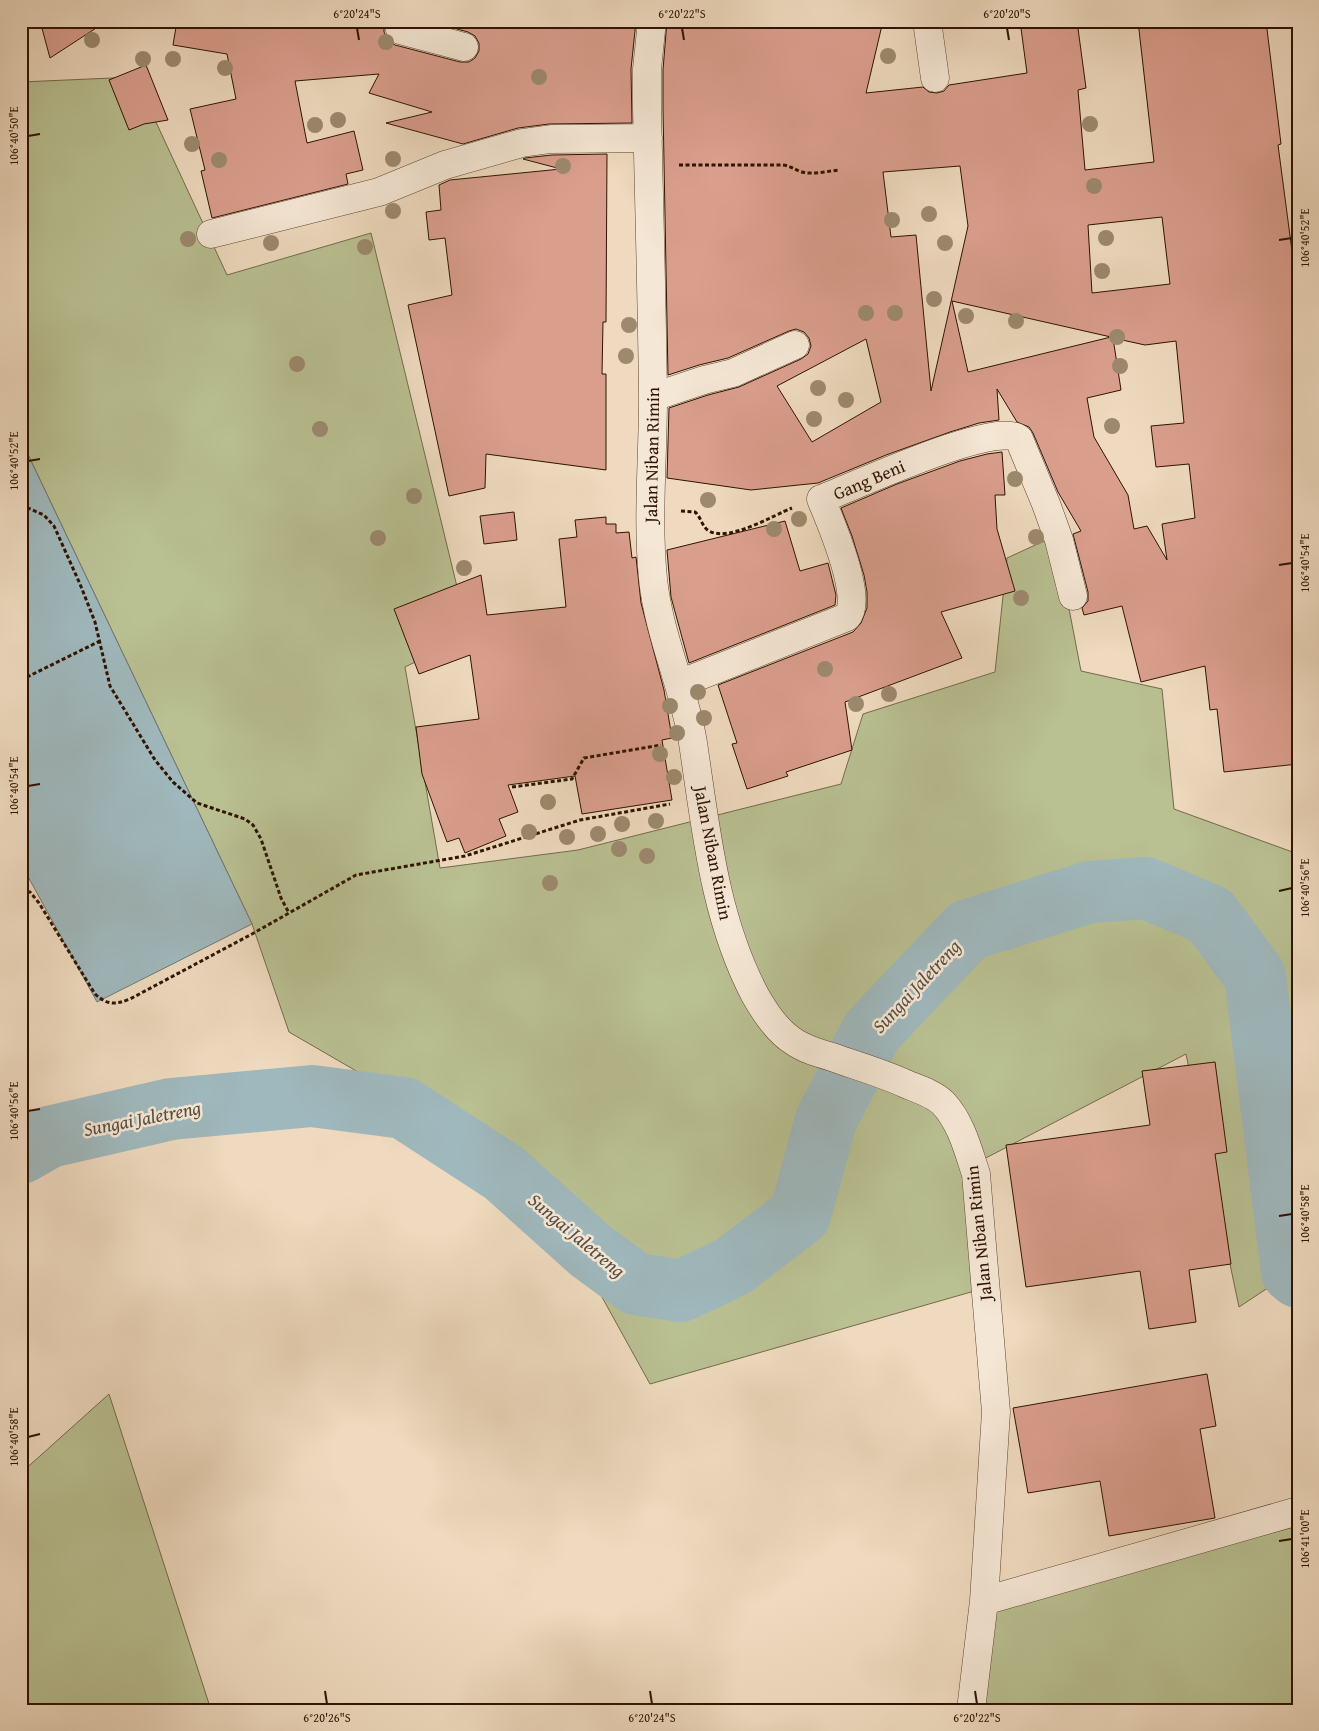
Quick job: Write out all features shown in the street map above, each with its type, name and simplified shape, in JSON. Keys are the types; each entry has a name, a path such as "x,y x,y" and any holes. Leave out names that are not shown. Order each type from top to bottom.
{"street":[{"path":"400,21 400,30 464,47"},
{"name":"Jalan Niban Rimin","path":"652,21 647,69 652,398 650,511 651,556 655,594 662,628 679,684 692,740 723,913 741,964 756,996 782,1033 803,1048 889,1076 941,1101 952,1116 966,1142 976,1174 996,1412 984,1601 972,1710"},
{"path":"927,21 935,78"},
{"path":"211,234 379,192 446,165 522,142 551,138 648,138"},
{"path":"652,398 704,380 733,373 796,345"},
{"name":"Gang Beni","path":"679,684 847,617 851,612 852,592 845,565 822,499 939,451 968,442 1011,434 1018,437 1059,540 1072,596"},
{"path":"984,1601 1298,1511"}],"path":[{"path":"648,165 783,165 809,173 839,170"},
{"path":"650,511 692,511 698,515 705,527 710,531 728,533 741,530 795,506 822,499"},
{"path":"21,505 44,515 54,526 95,622 110,686 155,760 173,782 197,803 245,819 253,825 261,839 289,913"},
{"path":"21,680 100,641"},
{"path":"512,787 572,779 584,758 692,740"},
{"path":"21,891 30,892 39,903 95,994 103,1001 112,1004 130,999 356,875 465,856 580,820 701,798"}],"green space":[{"path":"135,77 227,275 371,233 469,636 405,667 440,868 578,850 841,784 863,714 995,672 1007,558 1055,536 1081,671 1162,689 1174,809 1298,854 1298,1268 1239,1307 1186,1054 980,1161 978,1290 650,1384 534,1174 289,1032 252,924 21,440 21,82"},
{"path":"109,1394 211,1710 21,1710 21,1473"},
{"path":"1298,1526 1298,1710 978,1710 986,1606"}],"water":[{"path":"21,440 252,924 97,1002 21,864"}],"building":[{"path":"40,21 107,21 50,58"},
{"path":"177,21 384,21 384,32 388,40 395,45 460,62 469,62 475,58 479,51 479,43 475,36 468,32 428,21 636,21 631,69 632,123 549,124 518,128 463,144 386,123 432,112 369,93 379,74 295,81 307,143 354,131 363,170 346,174 348,184 212,218 201,171 205,170 190,109 236,99 227,54 173,45"},
{"path":"667,21 883,21 866,93 923,87 929,92 937,93 944,91 949,85 1027,73 1020,21 1077,21 1086,88 1078,90 1085,170 1154,162 1138,21 1266,21 1281,144 1278,145 1294,266 1292,266 1298,317 1298,764 1224,772 1217,709 1210,710 1205,666 1141,682 1122,606 1084,615 1082,608 1088,601 1088,592 1073,534 1081,531 1058,492 1033,433 1029,427 1017,422 997,389 999,420 979,423 950,432 886,455 818,483 751,490 667,478 669,408 739,387 801,359 808,354 811,346 809,338 804,332 796,329 728,358 668,375 663,70","holes":["960,166 968,226 931,391 916,235 891,237 883,172","1162,217 1170,284 1092,293 1088,225","952,301 1111,337 968,372","1113,338 1145,345 1176,341 1184,423 1151,426 1156,467 1189,464 1195,518 1162,524 1167,560 1147,526 1134,529 1128,495 1094,437 1087,398 1121,390","866,339 881,402 812,442 777,386"]},
{"path":"146,65 168,120 144,124 129,130 109,80"},
{"path":"607,154 606,322 603,322 602,374 606,374 606,470 486,454 485,488 449,496 408,305 452,295 445,238 429,240 426,212 441,210 439,185 450,180 561,169 523,159 525,158 552,155"},
{"path":"1002,452 1005,495 995,495 997,529 1015,591 941,612 962,658 845,702 852,750 786,772 788,776 747,789 732,744 737,743 718,685 853,632 861,623 867,608 867,592 864,575 852,536 841,508 897,484 960,461"},
{"path":"514,512 517,540 484,544 480,516"},
{"path":"606,517 606,524 616,524 616,533 629,532 632,558 636,557 641,603 664,690 672,738 662,740 672,800 582,814 575,776 508,785 518,812 499,819 506,836 465,853 459,838 447,842 422,774 416,727 479,719 470,655 419,674 394,609 481,575 487,615 566,607 559,539 577,537 575,520"},
{"path":"785,521 800,571 828,563 836,595 835,605 689,663 671,597 667,550"},
{"path":"1215,1062 1227,1152 1215,1154 1231,1264 1189,1270 1196,1322 1149,1329 1140,1271 1026,1287 1006,1145 1150,1125 1142,1071"},
{"path":"1207,1374 1216,1426 1200,1429 1215,1518 1109,1536 1100,1481 1028,1493 1013,1408"}],"waterway":[{"name":"Sungai Jaletreng","path":"21,1153 49,1137 171,1109 312,1096 404,1108 504,1173 591,1251 636,1284 681,1291 732,1267 800,1215 826,1120 872,1031 968,930 1090,892 1146,888 1210,915 1255,976 1292,1272 1298,1277"}]}
